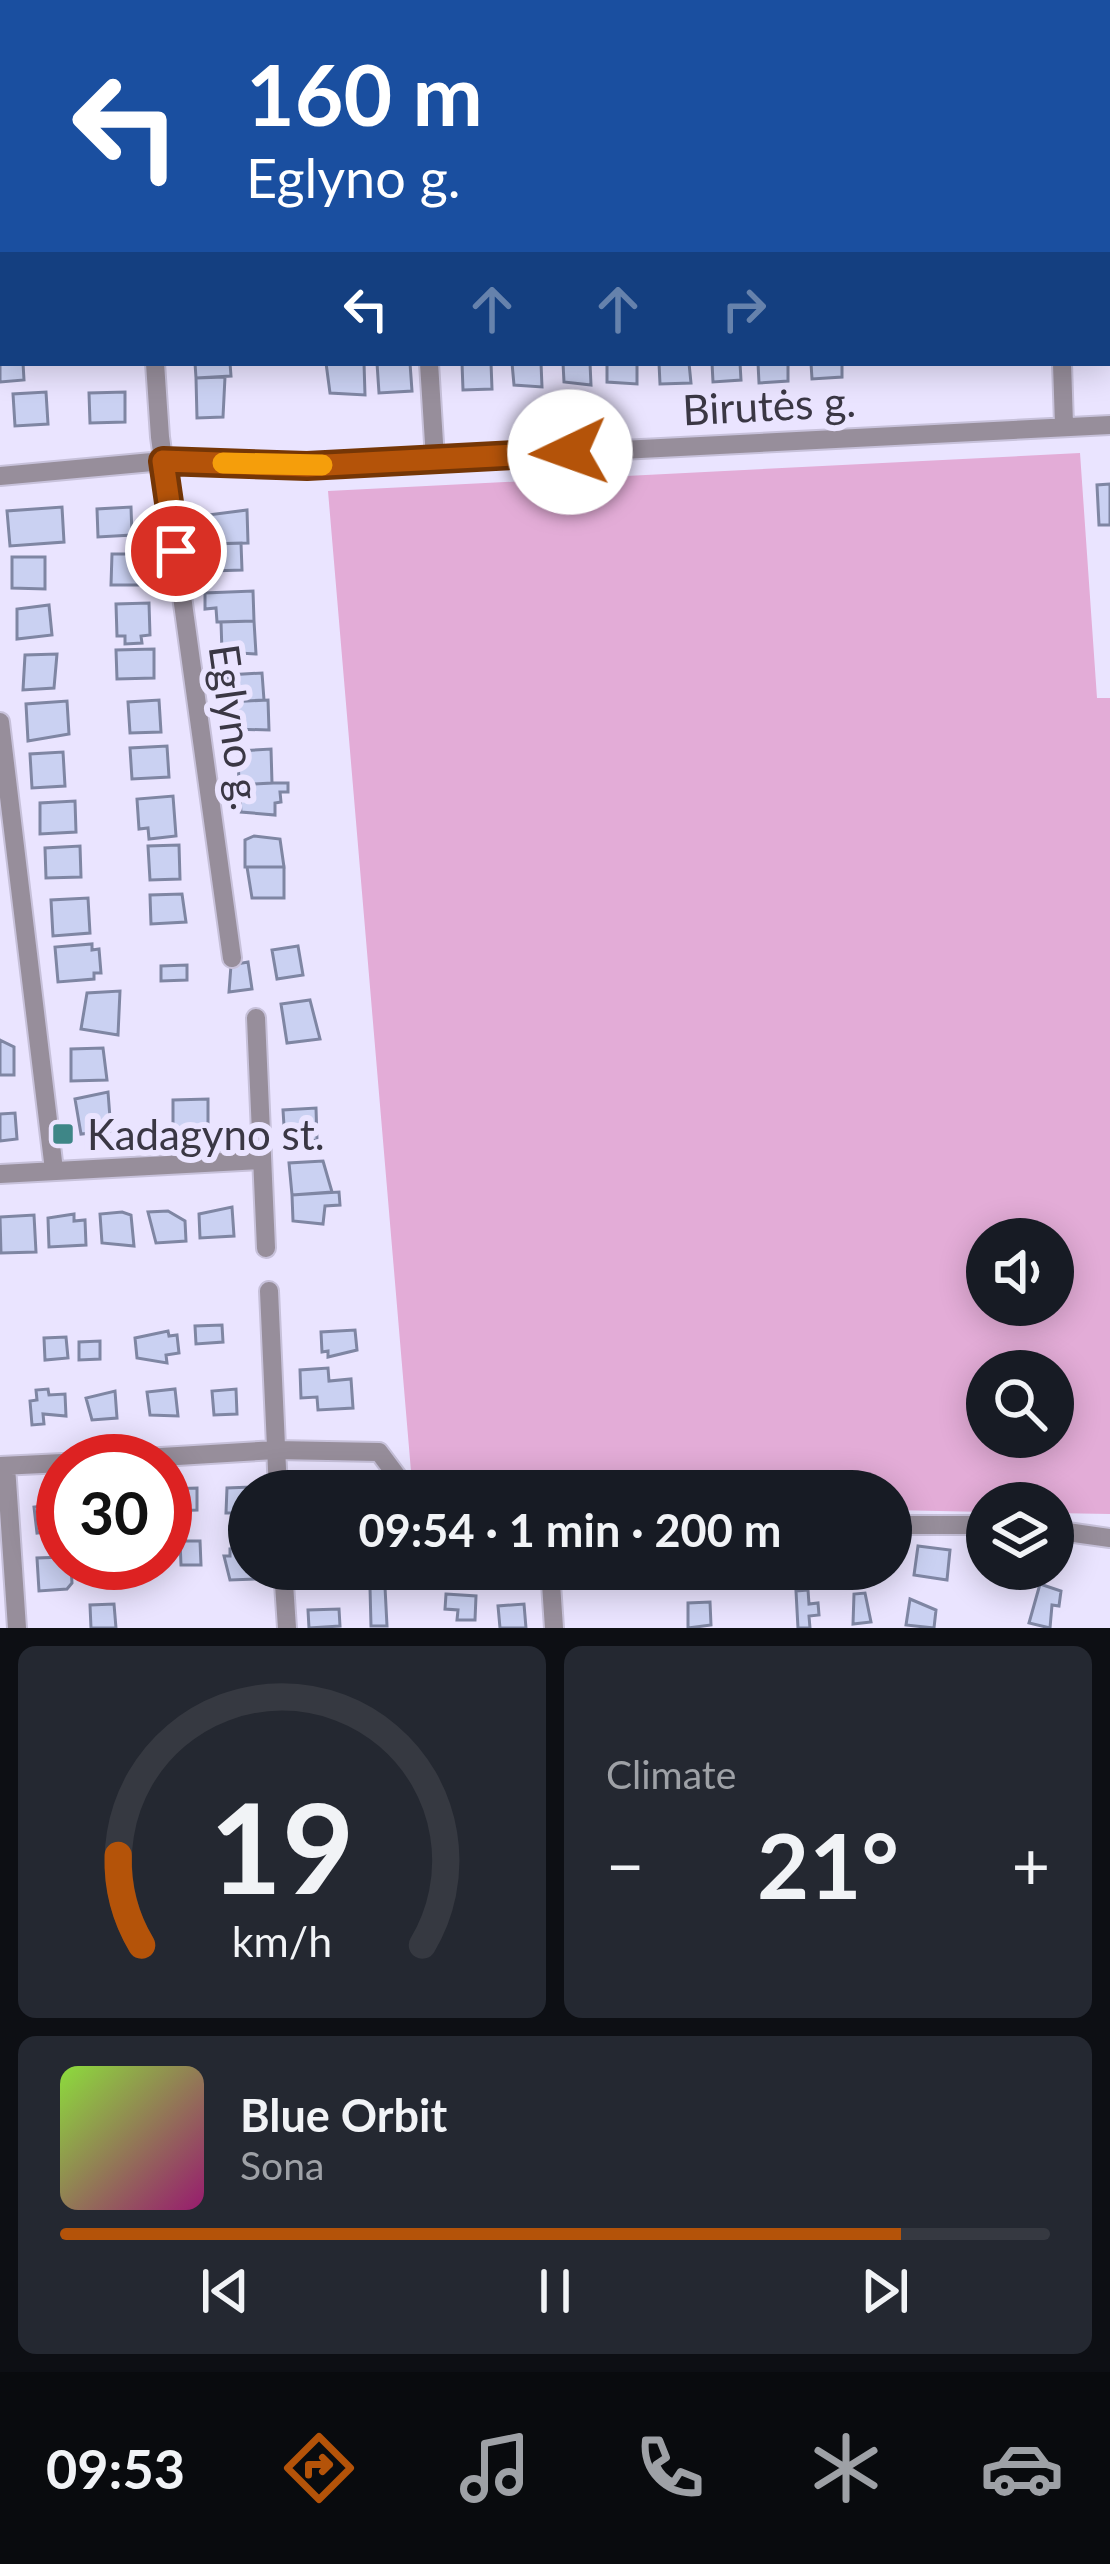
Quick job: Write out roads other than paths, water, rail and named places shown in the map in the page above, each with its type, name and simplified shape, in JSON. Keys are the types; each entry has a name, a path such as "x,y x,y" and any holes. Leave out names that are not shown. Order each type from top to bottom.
{"street":[{"name":"Eglyno g.","path":"154,366 163,461 232,958"},
{"path":"429,366 435,459"},
{"path":"1062,366 1064,425"},
{"name":"Birutės g.","path":"0,476 163,461 307,466 1110,424"},
{"path":"0,722 54,1170"},
{"path":"256,1018 262,1057 260,1160 266,1248"},
{"path":"0,1174 260,1160"},
{"path":"268,1292 277,1470"},
{"path":"192,1455 276,1450 379,1452 392,1470"},
{"path":"17,1628 3,1466 36,1464"},
{"path":"912,1525 966,1526"},
{"path":"1074,1533 1110,1538"},
{"path":"284,1590 286,1628"},
{"path":"551,1590 554,1628"}],"place":[{"name":"Kadagyno st.","path":"63,1134"}]}
